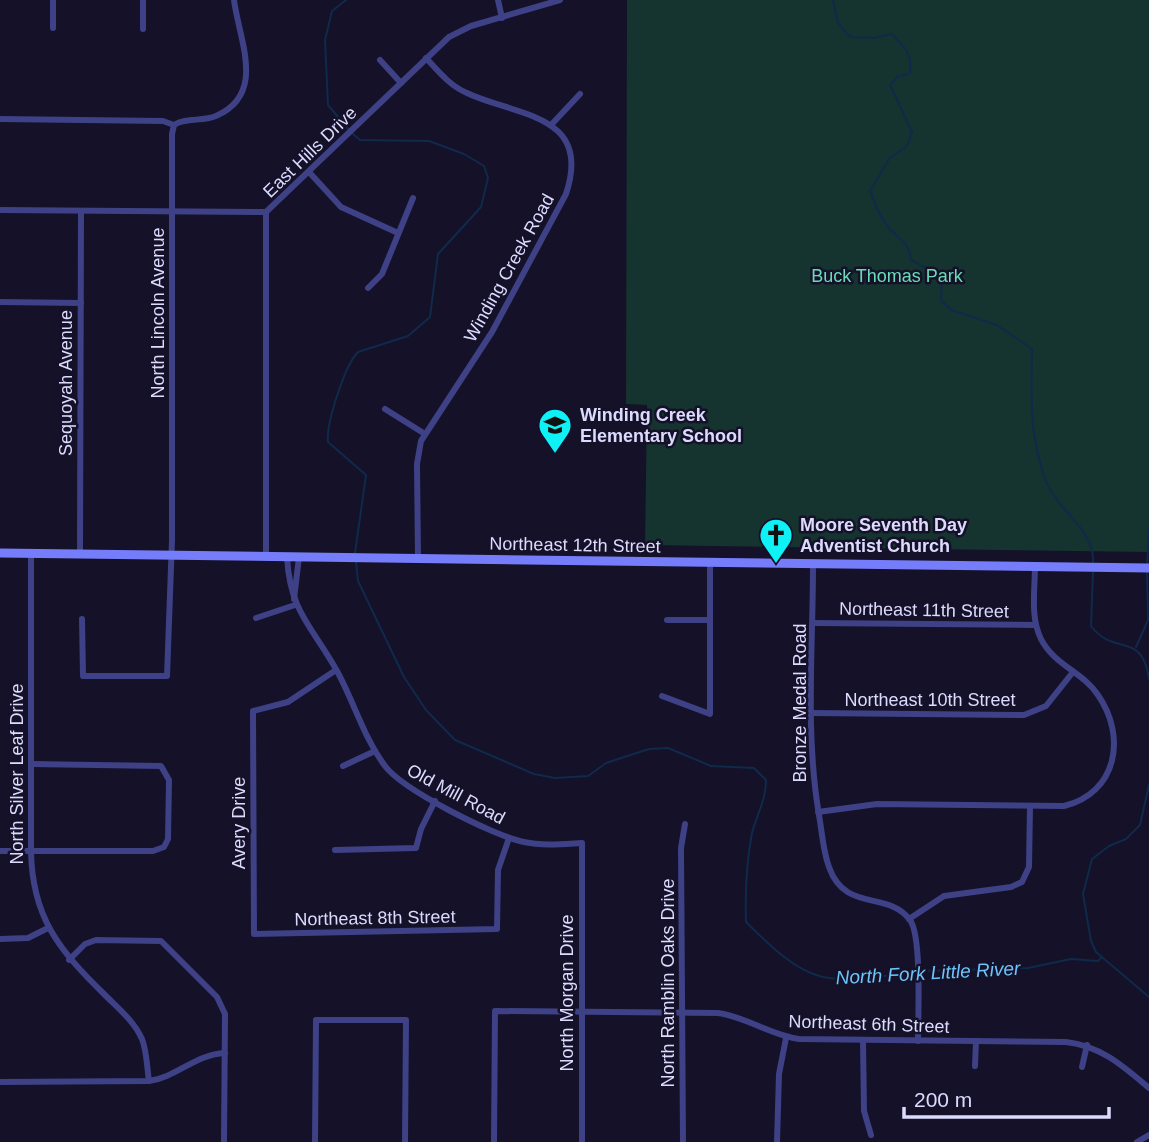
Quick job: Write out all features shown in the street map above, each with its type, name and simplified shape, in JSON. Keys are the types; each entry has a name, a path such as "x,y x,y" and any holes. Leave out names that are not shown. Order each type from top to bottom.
{"street":[{"path":"53,0 53,28"},
{"path":"143,0 143,29"},
{"path":"0,119 163,121 174,125 215,117 233,105 241,93 248,66 234,0"},
{"path":"498,0 502,18"},
{"name":"East Hills Drive","path":"0,210 266,212 455,33 560,0"},
{"path":"426,58 450,82 469,94 530,113 551,125 580,94"},
{"path":"380,60 401,83"},
{"name":"North Lincoln Avenue","path":"82,618 83,676 167,676 174,125"},
{"name":"Winding Creek Road","path":"418,558 417,464 425,434 492,332 566,194 570,163 565,146 551,125"},
{"path":"309,172 341,207 398,233"},
{"path":"368,288 382,274 413,198"},
{"name":"Sequoyah Avenue","path":"80,211 80,554"},
{"path":"266,212 266,556"},
{"path":"0,302 80,303"},
{"path":"385,409 425,434"},
{"name":"Northeast 12th Street","path":"0,553 1149,568"},
{"name":"North Silver Leaf Drive","path":"31,554 31,851 35,889 48,928 69,960 135,1026 144,1046 149,1082"},
{"name":"Old Mill Road","path":"287,557 289,588 295,602 336,670 375,751 400,781 509,838 532,843 582,843"},
{"path":"256,618 295,602 299,557"},
{"path":"662,696 710,714 710,564"},
{"name":"Bronze Medal Road","path":"813,565 812,769 829,867 837,884 857,898 890,905 909,919"},
{"path":"818,812 877,804 1064,806 1085,799 1099,788 1111,767 1114,745 1108,715 1098,694 1050,654 1035,625 1035,565"},
{"path":"667,620 710,620"},
{"name":"Northeast 11th Street","path":"813,623 1035,625"},
{"name":"Avery Drive","path":"254,934 253,711 288,702 336,670"},
{"name":"Northeast 10th Street","path":"811,713 1024,715 1046,706 1073,672"},
{"path":"343,766 375,751"},
{"path":"0,851 153,851 164,847 169,832 169,780 161,766 32,764"},
{"path":"335,850 416,848 421,830 435,801"},
{"path":"918,1041 916,956 909,919 944,896 1011,887 1022,882 1029,867 1030,806"},
{"name":"North Ramblin Oaks Drive","path":"683,1142 681,848 685,824"},
{"name":"Northeast 8th Street","path":"254,934 497,929 498,870 509,838"},
{"name":"North Morgan Drive","path":"582,843 582,1142"},
{"path":"0,939 28,938 48,928"},
{"path":"69,960 85,944 96,940 161,941 222,1004 225,1014 225,1142"},
{"name":"Northeast 6th Street","path":"494,1142 495,1011 729,1014 786,1038 1066,1042 1087,1045 1112,1058 1149,1088"},
{"path":"315,1142 316,1020 406,1020 405,1142"},
{"path":"777,1142 779,1074 786,1038"},
{"path":"863,1040 863,1111 871,1135"},
{"path":"975,1066 976,1041"},
{"path":"1082,1066 1087,1045"},
{"path":"0,1082 149,1082 165,1078 206,1055 225,1053"},
{"path":"1136,1142 1149,1135"}],"green space":[{"name":"Buck Thomas Park","path":"627,0 1149,0 1149,552 645,545 647,405 626,404"}],"waterway":[{"name":"North Fork Little River","path":"346,0 332,11 325,40 328,105 349,130"},
{"path":"833,0 838,23 850,37 873,38 892,34 909,56 910,73 897,77 890,85 912,132 907,146 889,159 870,191 878,210 889,228 906,245 911,260 942,276 941,300 951,310 997,325 1032,349 1032,416 1040,465 1051,491 1088,540 1093,562"},
{"name":"North Fork Little River","path":"353,134 360,140 429,141 464,154 484,166 488,178 481,207 438,254 430,317 408,336 358,352 337,395 328,442 366,475 355,553"},
{"path":"1147,566 1149,529"},
{"name":"North Fork Little River","path":"356,562 358,581 404,677 426,710 455,740 534,774 555,778 588,776 606,763 649,749 668,748 711,766 754,768 766,780 765,794 752,833 748,856 746,922 788,960 822,977 860,979 915,972"},
{"path":"1136,647 1148,620 1147,571"},
{"path":"1093,572 1091,626 1100,635 1140,654 1149,679"},
{"path":"1149,785 1140,825 1126,839 1109,846 1092,859 1083,894 1091,941 1096,952 1149,997"},
{"name":"North Fork Little River","path":"920,971 1028,968 1071,959 1098,961 1101,958"}],"place":[{"name":"Winding Creek Elementary School","path":"555,455"},
{"name":"Moore Seventh Day Adventist Church","path":"776,565"}]}
